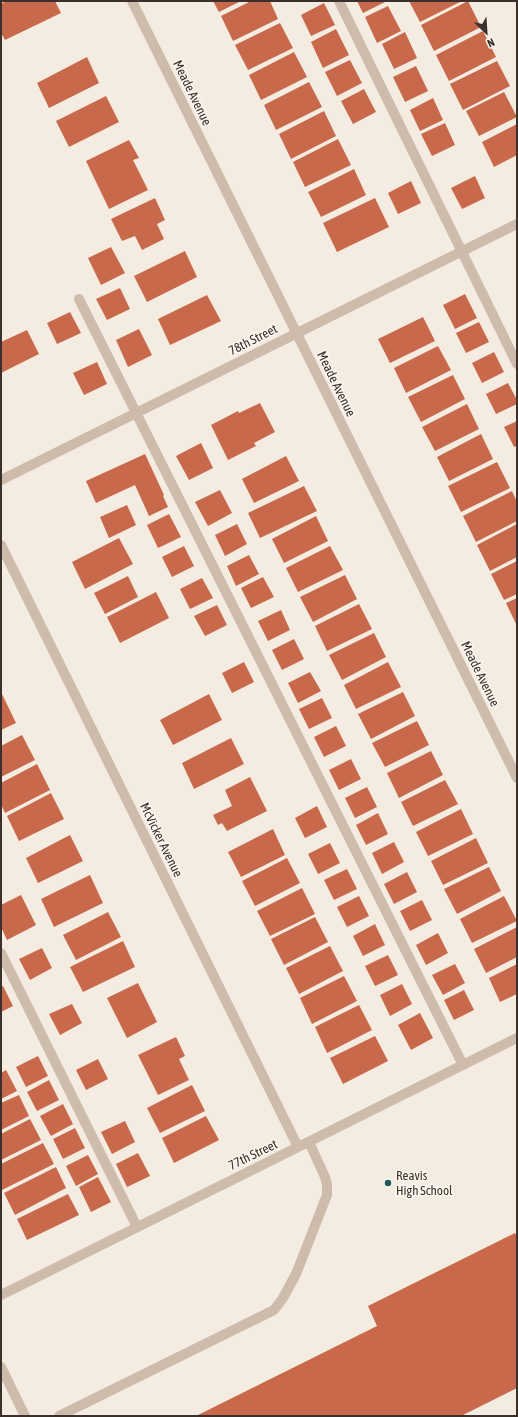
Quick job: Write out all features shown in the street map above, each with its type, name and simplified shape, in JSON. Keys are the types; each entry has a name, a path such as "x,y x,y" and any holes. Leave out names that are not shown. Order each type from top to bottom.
{"street":[{"name":"Meade Avenue","path":"132,1 517,778"},
{"path":"339,1 517,364"},
{"name":"78th Street","path":"1,480 517,224"},
{"path":"79,299 463,1065"},
{"name":"McVicker Avenue","path":"1,545 298,1147"},
{"path":"1,953 137,1227"},
{"name":"77th Street","path":"1,1295 517,1038"},
{"path":"60,1416 274,1310 283,1298 296,1274 327,1195 328,1185 326,1177 309,1142"},
{"path":"1,1367 25,1416"}],"building":[{"path":"6,1 55,1 61,13 5,40 1,33 1,4"},
{"path":"213,1 241,1 219,12"},
{"path":"251,1 270,1 278,19 233,41 221,16"},
{"path":"357,1 387,1 363,13"},
{"path":"409,1 462,1 420,22"},
{"path":"468,1 481,27 434,51 421,25"},
{"path":"324,3 335,25 311,36 301,15"},
{"path":"388,6 401,31 377,43 365,17"},
{"path":"280,23 293,48 248,70 235,45"},
{"path":"336,29 349,55 323,68 311,42"},
{"path":"483,31 496,57 449,81 436,55"},
{"path":"405,32 417,58 394,69 382,44"},
{"path":"294,52 307,77 261,100 249,75"},
{"path":"87,57 99,83 49,108 37,83"},
{"path":"350,60 362,83 337,96 325,72"},
{"path":"497,61 510,86 463,110 450,84"},
{"path":"416,66 428,91 405,102 393,77"},
{"path":"309,82 322,107 276,130 264,105"},
{"path":"364,89 376,112 353,124 341,101"},
{"path":"504,92 517,117 479,136 466,111"},
{"path":"106,96 119,122 69,147 56,121"},
{"path":"433,98 443,120 420,131 410,110"},
{"path":"324,111 336,136 291,159 279,134"},
{"path":"445,123 455,145 432,156 421,134"},
{"path":"517,124 517,155 494,167 482,142"},
{"path":"338,139 351,165 305,187 293,162"},
{"path":"129,140 139,158 133,160 148,190 109,209 86,161"},
{"path":"354,169 366,195 321,217 308,192"},
{"path":"475,176 485,198 462,209 451,188"},
{"path":"411,181 421,203 398,214 388,193"},
{"path":"155,198 165,220 157,224 164,239 142,250 135,236 122,241 111,219"},
{"path":"375,198 389,227 337,252 323,223"},
{"path":"111,247 125,273 101,285 88,258"},
{"path":"185,251 197,277 147,302 134,276"},
{"path":"120,288 130,309 107,320 96,299"},
{"path":"465,294 477,318 455,329 443,305"},
{"path":"207,295 221,321 170,345 158,319"},
{"path":"70,312 81,333 57,344 47,323"},
{"path":"423,317 435,341 390,363 378,339"},
{"path":"479,322 489,342 466,353 456,333"},
{"path":"139,329 152,355 128,367 116,340"},
{"path":"27,330 39,354 1,373 1,342"},
{"path":"438,346 451,370 406,393 394,368"},
{"path":"494,352 504,372 482,383 472,363"},
{"path":"97,362 107,384 84,395 73,373"},
{"path":"453,375 465,399 421,422 408,397"},
{"path":"508,383 517,400 517,404 496,414 486,394"},
{"path":"260,403 275,432 254,443 256,446 228,460 211,425 238,411 239,413"},
{"path":"467,404 479,429 435,451 422,427"},
{"path":"517,421 517,446 514,447 504,427"},
{"path":"481,434 493,459 449,481 437,457"},
{"path":"201,443 213,468 189,480 176,456"},
{"path":"145,454 168,507 149,516 135,485 96,503 86,481"},
{"path":"286,456 299,481 254,503 242,479"},
{"path":"497,462 510,488 461,512 448,486"},
{"path":"304,486 317,511 260,538 248,513"},
{"path":"220,490 232,513 208,526 195,502"},
{"path":"512,491 517,502 517,521 476,542 463,516"},
{"path":"127,505 136,525 109,538 100,517"},
{"path":"169,514 181,537 158,548 147,525"},
{"path":"316,516 328,541 284,563 272,539"},
{"path":"237,524 247,544 225,556 215,535"},
{"path":"517,524 517,557 490,571 477,545"},
{"path":"119,538 133,564 85,589 72,562"},
{"path":"184,546 194,566 172,577 162,557"},
{"path":"330,546 343,570 298,592 286,568"},
{"path":"249,555 259,574 236,586 227,566"},
{"path":"517,561 517,594 504,600 491,574"},
{"path":"345,575 357,599 313,622 300,597"},
{"path":"128,576 138,597 105,614 94,593"},
{"path":"263,577 274,597 251,608 241,588"},
{"path":"202,578 213,598 190,609 180,589"},
{"path":"156,592 169,618 120,643 107,617"},
{"path":"517,598 517,626 506,603"},
{"path":"359,604 372,629 327,651 315,626"},
{"path":"217,605 227,625 205,636 194,616"},
{"path":"281,610 290,630 268,641 258,621"},
{"path":"374,633 386,657 342,680 329,655"},
{"path":"294,639 304,659 282,670 272,650"},
{"path":"244,662 254,682 232,693 222,673"},
{"path":"388,662 401,687 356,709 344,685"},
{"path":"310,672 321,691 298,703 288,683"},
{"path":"1,692 16,723 1,730"},
{"path":"403,692 415,716 371,739 358,714"},
{"path":"209,694 222,720 173,745 160,720"},
{"path":"322,698 332,718 309,729 299,709"},
{"path":"417,721 429,745 385,767 372,743"},
{"path":"336,726 346,746 324,757 314,737"},
{"path":"22,735 35,760 1,777 1,746"},
{"path":"231,738 244,764 194,789 182,763"},
{"path":"431,751 443,775 399,798 387,773"},
{"path":"351,759 361,779 339,790 329,770"},
{"path":"37,764 50,790 5,813 1,804 1,783"},
{"path":"250,777 267,811 227,831 222,823 218,825 213,815 232,806 225,790"},
{"path":"445,780 458,804 413,826 401,802"},
{"path":"367,787 377,807 355,818 345,798"},
{"path":"51,793 64,819 19,841 7,816"},
{"path":"317,806 327,827 305,838 295,818"},
{"path":"461,809 473,834 428,856 416,832"},
{"path":"378,813 388,834 366,845 356,825"},
{"path":"273,829 285,855 241,877 228,852"},
{"path":"70,835 83,861 38,883 26,858"},
{"path":"476,838 488,863 443,885 431,861"},
{"path":"394,842 404,862 382,874 372,853"},
{"path":"330,843 340,863 318,874 308,854"},
{"path":"287,858 300,883 255,906 242,881"},
{"path":"489,867 501,891 457,914 444,889"},
{"path":"347,869 357,889 334,900 324,880"},
{"path":"407,872 417,892 394,904 384,884"},
{"path":"90,875 103,903 54,927 41,899"},
{"path":"302,888 315,914 270,936 257,911"},
{"path":"21,895 36,925 7,940 1,927 1,905"},
{"path":"359,896 369,916 347,927 337,907"},
{"path":"504,896 517,921 472,943 460,919"},
{"path":"422,900 432,920 410,931 400,911"},
{"path":"108,912 121,937 76,960 63,935"},
{"path":"315,917 328,942 284,965 271,939"},
{"path":"375,924 385,945 363,956 353,936"},
{"path":"517,927 517,957 486,973 474,949"},
{"path":"438,933 448,953 426,965 416,945"},
{"path":"123,941 135,967 83,992 70,967"},
{"path":"330,946 343,971 299,994 286,968"},
{"path":"42,948 52,968 30,980 19,959"},
{"path":"388,955 398,975 375,986 365,966"},
{"path":"455,964 465,983 443,995 432,975"},
{"path":"517,964 517,994 500,1002 489,978"},
{"path":"344,976 357,1001 312,1024 300,998"},
{"path":"138,983 157,1022 127,1038 107,998"},
{"path":"402,984 412,1004 390,1016 380,995"},
{"path":"3,986 13,1006 1,1012 1,987"},
{"path":"464,990 474,1010 454,1020 444,1000"},
{"path":"72,1004 82,1023 60,1035 49,1014"},
{"path":"359,1005 372,1030 327,1053 315,1027"},
{"path":"420,1013 433,1038 411,1050 398,1025"},
{"path":"375,1036 388,1061 343,1084 330,1058"},
{"path":"176,1037 185,1056 179,1059 189,1080 158,1095 138,1055"},
{"path":"38,1056 48,1076 26,1087 16,1067"},
{"path":"98,1059 108,1079 86,1090 76,1070"},
{"path":"6,1070 17,1091 1,1099 1,1073"},
{"path":"49,1080 59,1100 37,1111 27,1092"},
{"path":"192,1085 205,1111 160,1133 147,1108"},
{"path":"19,1095 29,1116 1,1130 1,1103"},
{"path":"63,1104 73,1124 51,1136 40,1116"},
{"path":"206,1116 219,1140 174,1163 162,1138"},
{"path":"30,1119 41,1140 1,1160 1,1134"},
{"path":"125,1121 135,1142 112,1154 101,1132"},
{"path":"75,1128 85,1148 63,1159 53,1139"},
{"path":"43,1143 54,1164 2,1190 1,1164"},
{"path":"138,1153 150,1176 127,1187 116,1164"},
{"path":"88,1155 98,1174 76,1186 66,1166"},
{"path":"56,1167 66,1188 15,1215 4,1193"},
{"path":"98,1177 111,1202 91,1212 79,1187"},
{"path":"68,1194 79,1215 27,1240 17,1219"},
{"path":"515,1233 517,1237 517,1388 461,1416 196,1416 377,1326 368,1306"}],"place":[{"name":"Reavis High School","path":"388,1183"}]}
